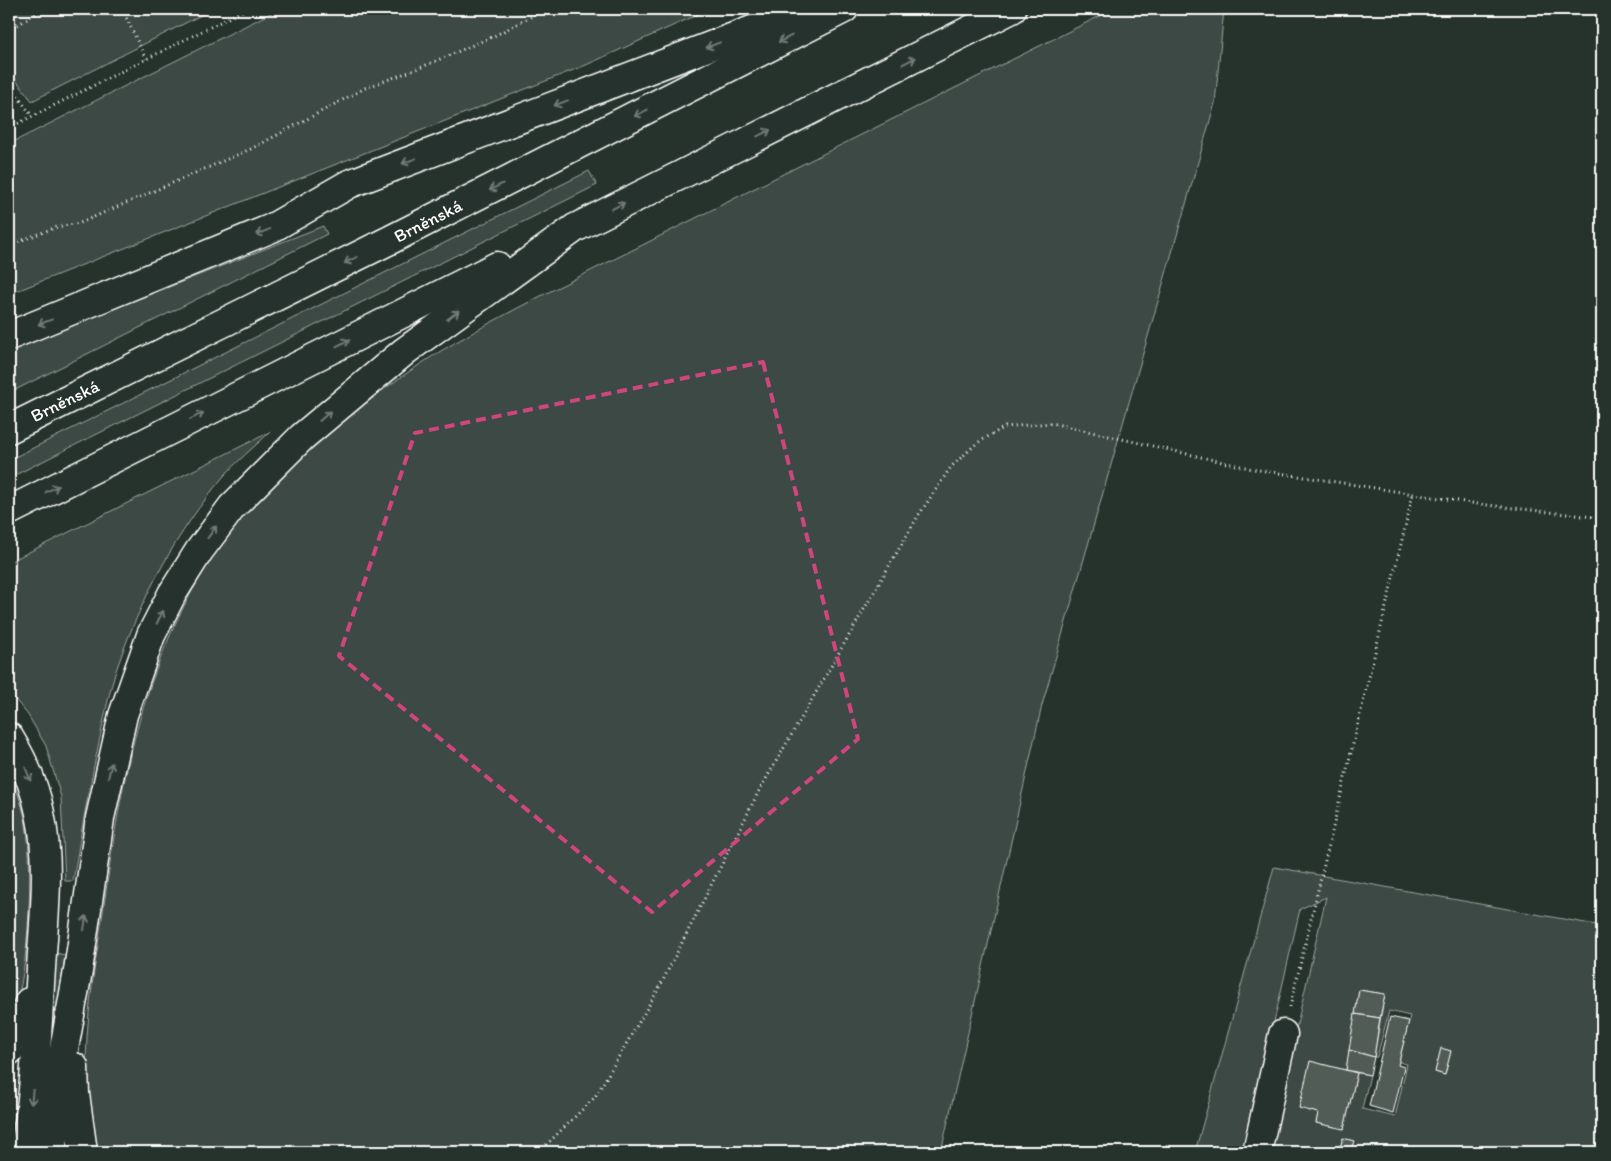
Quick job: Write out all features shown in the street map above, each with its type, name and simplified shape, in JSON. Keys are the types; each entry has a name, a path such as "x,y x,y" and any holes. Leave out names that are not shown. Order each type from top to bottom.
{"main road":[{"path":"9,336 272,228 349,184 807,9"},
{"name":"Brněnská","path":"9,429 388,241 844,9"},
{"path":"9,511 1012,9"},
{"path":"52,1152 61,1066 78,971 100,818 123,716 151,635 172,594 220,521 251,486 327,415 405,350 575,228"},
{"path":"9,737 26,768 40,813 46,858 36,1049 29,1127 24,1152"},
{"path":"9,1052 19,1034 29,1002 43,932"},
{"path":"78,971 74,1059 75,1094 83,1152"},
{"path":"1257,1152 1283,1034"}],"path":[{"path":"9,30 44,9"},
{"path":"122,9 146,59"},
{"path":"9,128 246,9"},
{"path":"9,245 57,227 80,223 253,148 365,88 494,36 546,9"},
{"path":"9,84 32,116"},
{"path":"538,1152 595,1097 659,988 759,791 908,533 951,467 977,443 1005,427 1052,423 1253,470 1413,494 1602,518"},
{"path":"1283,1034 1413,494"}],"highlighted area":[{"path":"763,362 858,739 652,912 339,656 415,433"}],"shaded area":[{"path":"9,9 213,9 32,101 9,71"},
{"path":"279,9 710,9 586,65 9,294 9,144"},
{"path":"1114,9 1224,9 1215,103 1042,705 941,1152 99,1152 91,1120 87,1087 88,1019 114,835 134,740 164,649 184,606 208,564 237,523 251,507 315,445 356,411 398,379 442,350 566,283"},
{"path":"589,171 597,185 9,478 9,460"},
{"path":"323,226 327,234 9,393 9,350"},
{"path":"270,432 228,471 206,498 163,565 128,637 109,695 90,785 73,881 65,881 61,797 46,746 28,715 9,692 9,562"},
{"path":"9,775 22,806 25,819 30,869 25,956 16,1007 9,1025"},
{"path":"1274,867 1602,926 1602,1152 1350,1152 1353,1141 1343,1138 1339,1150 1345,1152 1268,1152 1326,897 1300,909 1244,1152 1195,1152","holes":["1359,990 1385,994 1374,1057 1377,1057 1389,1011 1410,1016 1399,1062 1407,1064 1395,1117 1362,1109 1370,1075 1357,1073 1344,1129 1316,1123 1318,1113 1300,1108 1310,1062 1346,1070","1441,1049 1451,1051 1444,1075 1435,1072"]},
{"path":"55,953 65,955 41,1152 34,1152"}],"building":[{"path":"1359,990 1385,994 1380,1018 1355,1014"},
{"path":"1355,1014 1380,1018 1374,1057 1349,1050"},
{"path":"1390,1017 1409,1021 1398,1065 1404,1067 1393,1113 1369,1106"},
{"path":"1441,1048 1451,1051 1445,1075 1435,1072"},
{"path":"1349,1050 1374,1057 1370,1075 1346,1070"},
{"path":"1310,1061 1357,1073 1344,1129 1316,1123 1318,1113 1299,1108"},
{"path":"1343,1138 1354,1141 1350,1152 1339,1151"}]}
